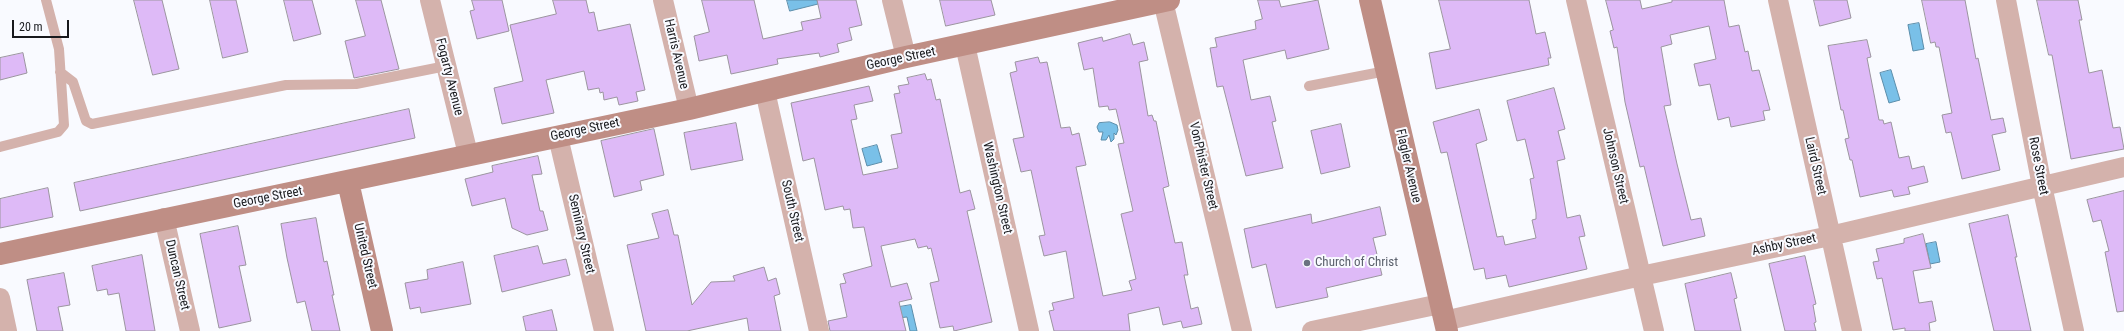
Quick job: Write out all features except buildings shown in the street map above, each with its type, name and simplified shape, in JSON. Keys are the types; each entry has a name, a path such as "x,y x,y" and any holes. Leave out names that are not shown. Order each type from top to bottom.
{"street":[{"name":"Fogarty Avenue","path":"430,0 468,154"},
{"name":"Harris Avenue","path":"663,0 689,109"},
{"path":"892,0 906,57"},
{"name":"Flagler Avenue","path":"1370,0 1444,319"},
{"name":"Johnson Street","path":"1576,0 1654,331"},
{"name":"Laird Street","path":"1778,0 1852,331"},
{"name":"Rose Street","path":"2006,0 2042,186 2074,331"},
{"name":"George Street","path":"0,254 164,218 348,182 468,154 558,137 689,109 906,57 965,46 1127,4 1166,1"},
{"name":"VonPhister Street","path":"1166,1 1242,331"},
{"name":"Washington Street","path":"965,46 1029,331"},
{"name":"South Street","path":"765,91 819,331"},
{"name":"Seminary Street","path":"558,137 604,331"},
{"name":"Ashby Street","path":"1312,331 1444,319 1830,236 2124,167"},
{"name":"United Street","path":"348,182 382,331"},
{"name":"Duncan Street","path":"164,218 190,331"},
{"path":"0,298 7,331"}],"lane":[{"path":"0,147 58,132 64,125 59,50 46,0"},
{"path":"60,72 73,82 86,121 92,124 286,85 356,84 446,66"},
{"path":"1309,86 1386,71"}],"water":[{"path":"787,0 817,0 818,4 790,11"},
{"path":"1919,23 1924,49 1913,51 1908,25"},
{"path":"1891,70 1900,100 1889,103 1880,73"},
{"path":"1110,122 1117,125 1118,130 1116,135 1114,133 1114,139 1111,142 1109,135 1106,140 1101,140 1103,132 1099,132 1097,127 1099,123"},
{"path":"877,145 882,162 867,166 862,149"},
{"path":"1936,242 1940,262 1930,264 1926,244"},
{"path":"911,305 917,331 910,331 907,317 897,318 899,307"}],"place":[{"name":"Church of Christ","path":"1307,263"}]}
